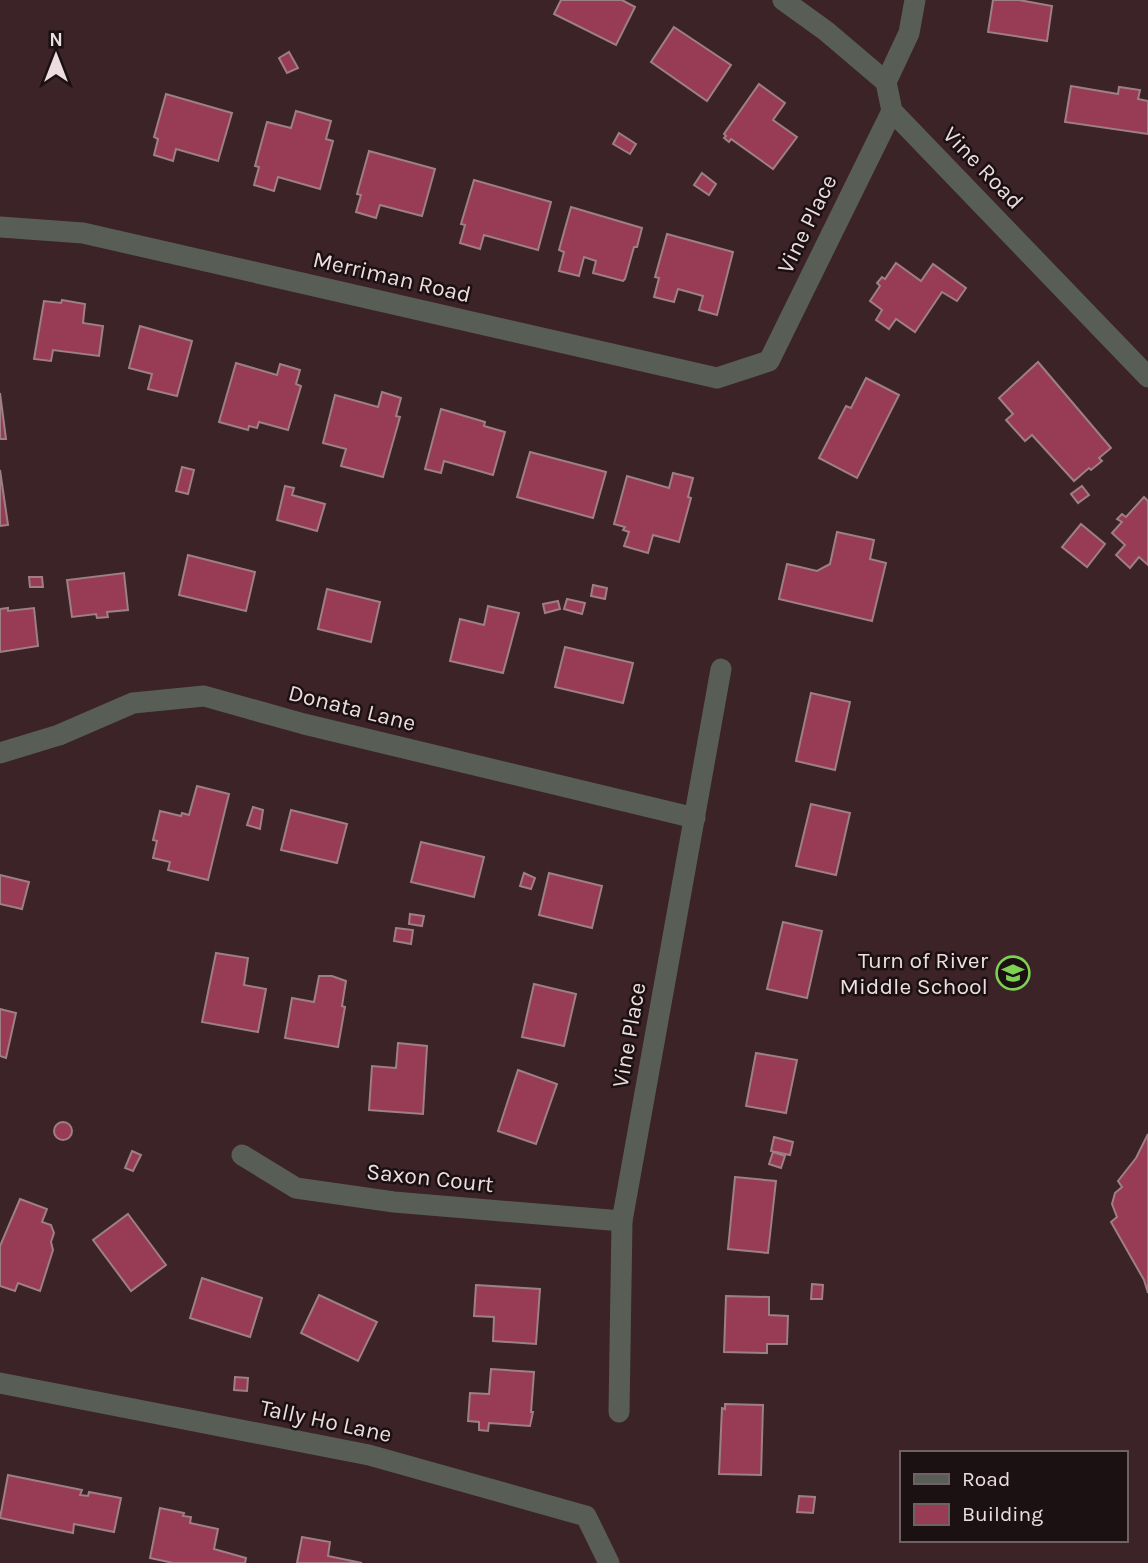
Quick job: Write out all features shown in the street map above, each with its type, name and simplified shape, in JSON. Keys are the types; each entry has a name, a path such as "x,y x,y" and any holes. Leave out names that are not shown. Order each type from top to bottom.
{"street":[{"path":"783,0 886,82"},
{"path":"892,111 886,82 909,33 915,0"},
{"name":"Vine Place","path":"769,361 892,111"},
{"name":"Vine Road","path":"892,111 1148,377"},
{"name":"Merriman Road","path":"0,228 83,233 717,378 769,361"},
{"name":"Vine Place","path":"619,1412 622,1221 721,669"},
{"name":"Donata Lane","path":"0,753 59,735 133,702 204,696 330,730 695,818"},
{"name":"Saxon Court","path":"242,1155 296,1188 394,1202 622,1221"},
{"name":"Tally Ho Lane","path":"0,1383 369,1455 586,1516 609,1563"}],"building":[{"path":"561,0 622,0 635,7 616,45 554,14"},
{"path":"993,0 1019,0 1052,6 1047,41 988,32"},
{"path":"674,27 731,65 707,101 651,62"},
{"path":"289,52 298,68 287,73 279,58"},
{"path":"759,84 785,103 773,120 797,137 773,169 731,139 729,142 724,138 724,134"},
{"path":"1071,86 1118,94 1119,87 1140,90 1138,99 1148,101 1148,134 1065,122"},
{"path":"166,94 232,113 218,161 176,149 173,161 154,155 158,139 154,137"},
{"path":"296,111 331,121 326,139 333,141 320,189 278,177 274,191 254,185 259,167 255,166 267,122 291,128"},
{"path":"619,133 636,144 630,154 613,144"},
{"path":"369,151 435,169 422,216 380,205 376,218 356,212 361,195 357,194"},
{"path":"702,173 716,184 709,195 694,185"},
{"path":"474,180 551,202 538,250 484,235 480,249 460,243 465,225 461,224"},
{"path":"571,207 642,228 623,281 593,273 596,261 584,257 579,276 559,271 564,252 559,250"},
{"path":"667,234 733,252 717,315 699,310 703,296 678,289 674,302 654,297 659,278 655,277"},
{"path":"896,263 921,281 933,264 966,288 957,301 942,292 915,332 896,319 889,329 876,320 882,310 870,301 880,286 877,283 882,277 885,279"},
{"path":"62,300 85,304 83,323 103,326 99,356 53,350 51,361 34,359 44,301 61,303"},
{"path":"140,326 192,341 177,396 148,389 152,374 129,368"},
{"path":"1038,362 1111,448 1099,458 1102,461 1074,481 1032,435 1025,441 1006,420 1013,414 999,398"},
{"path":"236,363 277,375 280,364 300,370 296,384 301,386 288,430 259,422 257,428 249,426 248,430 219,422"},
{"path":"866,378 899,395 857,478 819,458 846,406 851,408"},
{"path":"382,392 401,398 396,416 400,417 383,477 341,466 346,449 323,443 335,395 378,407"},
{"path":"0,393 6,439 0,439"},
{"path":"441,409 485,422 484,426 505,432 493,475 444,461 441,473 425,469"},
{"path":"530,452 606,472 593,518 517,497"},
{"path":"182,467 194,470 188,494 176,491"},
{"path":"0,470 8,525 0,526"},
{"path":"673,473 693,478 688,497 691,498 679,542 653,535 648,553 624,546 629,532 623,530 625,527 614,524 627,476 669,488"},
{"path":"285,486 294,488 292,495 325,504 317,531 277,520"},
{"path":"1082,486 1089,495 1078,503 1071,494"},
{"path":"1144,497 1148,501 1148,565 1139,557 1130,568 1116,555 1125,545 1112,533 1122,522 1117,519 1122,514 1126,517"},
{"path":"1081,524 1105,544 1087,567 1062,547"},
{"path":"837,532 874,540 870,559 886,563 872,621 779,599 787,564 817,571 830,564"},
{"path":"188,555 255,572 246,611 179,595"},
{"path":"124,573 128,610 107,612 108,617 97,618 96,614 72,617 67,580"},
{"path":"29,577 42,577 43,587 30,587"},
{"path":"593,585 607,588 605,599 591,596"},
{"path":"327,589 380,602 371,642 318,629"},
{"path":"567,599 585,603 582,614 564,609"},
{"path":"558,601 560,609 545,613 543,604"},
{"path":"488,606 519,613 503,673 450,661 460,619 484,625"},
{"path":"8,608 8,611 34,608 38,646 0,652 0,609"},
{"path":"565,647 633,663 623,703 555,687"},
{"path":"811,693 850,702 835,770 796,761"},
{"path":"197,786 229,794 208,880 168,870 170,862 153,858 157,841 153,840 160,811 189,815"},
{"path":"811,804 850,813 836,875 796,866"},
{"path":"253,807 263,810 260,829 247,825"},
{"path":"291,810 347,824 337,863 281,850"},
{"path":"421,842 484,857 474,897 411,882"},
{"path":"524,873 535,878 531,889 520,886"},
{"path":"549,873 602,886 592,928 539,915"},
{"path":"0,875 29,882 22,909 0,904"},
{"path":"410,914 424,916 422,926 409,924"},
{"path":"783,922 822,931 807,998 767,989"},
{"path":"396,928 413,930 411,944 394,941"},
{"path":"216,953 248,958 244,985 266,989 258,1032 202,1022"},
{"path":"319,976 332,976 346,981 342,1006 345,1007 338,1047 285,1038 292,998 314,1002"},
{"path":"534,984 576,994 564,1046 522,1037"},
{"path":"0,1009 16,1013 6,1058 0,1056"},
{"path":"398,1043 427,1046 423,1114 369,1110 372,1066 396,1068"},
{"path":"756,1053 797,1060 786,1113 746,1106"},
{"path":"518,1070 557,1084 536,1144 498,1131"},
{"path":"59,1122 67,1122 72,1131 70,1138 59,1140 54,1135 54,1127"},
{"path":"1148,1134 1148,1293 1144,1280 1111,1222 1117,1217 1112,1204 1115,1193 1122,1187 1118,1181 1136,1158"},
{"path":"774,1137 793,1142 790,1155 771,1151"},
{"path":"132,1151 141,1155 133,1171 125,1168"},
{"path":"773,1152 785,1156 781,1168 769,1164"},
{"path":"735,1177 776,1181 768,1253 728,1249"},
{"path":"20,1199 47,1209 42,1222 51,1225 54,1233 51,1242 53,1250 40,1291 18,1283 15,1291 0,1286 0,1246"},
{"path":"128,1214 166,1265 131,1291 93,1240"},
{"path":"202,1278 262,1298 250,1337 190,1318"},
{"path":"812,1284 823,1285 822,1299 811,1299"},
{"path":"476,1285 540,1289 536,1344 493,1341 494,1317 474,1316"},
{"path":"319,1295 377,1322 358,1361 301,1333"},
{"path":"726,1296 769,1297 769,1315 788,1316 787,1344 767,1344 767,1353 724,1352"},
{"path":"491,1369 534,1372 530,1426 489,1423 488,1431 479,1430 479,1422 468,1421 470,1393 489,1394"},
{"path":"235,1377 248,1378 247,1391 234,1390"},
{"path":"725,1404 763,1405 761,1475 719,1474 722,1408 725,1409"},
{"path":"8,1475 82,1490 80,1495 88,1496 89,1492 121,1498 114,1532 74,1524 73,1533 0,1518"},
{"path":"799,1496 815,1497 813,1513 797,1512"},
{"path":"160,1508 184,1513 183,1516 191,1517 190,1523 218,1529 214,1549 246,1558 245,1563 173,1563 150,1558"},
{"path":"302,1537 330,1542 328,1556 362,1563 297,1563"}],"place":[{"name":"Turn of River Middle School","path":"1013,973"}]}
